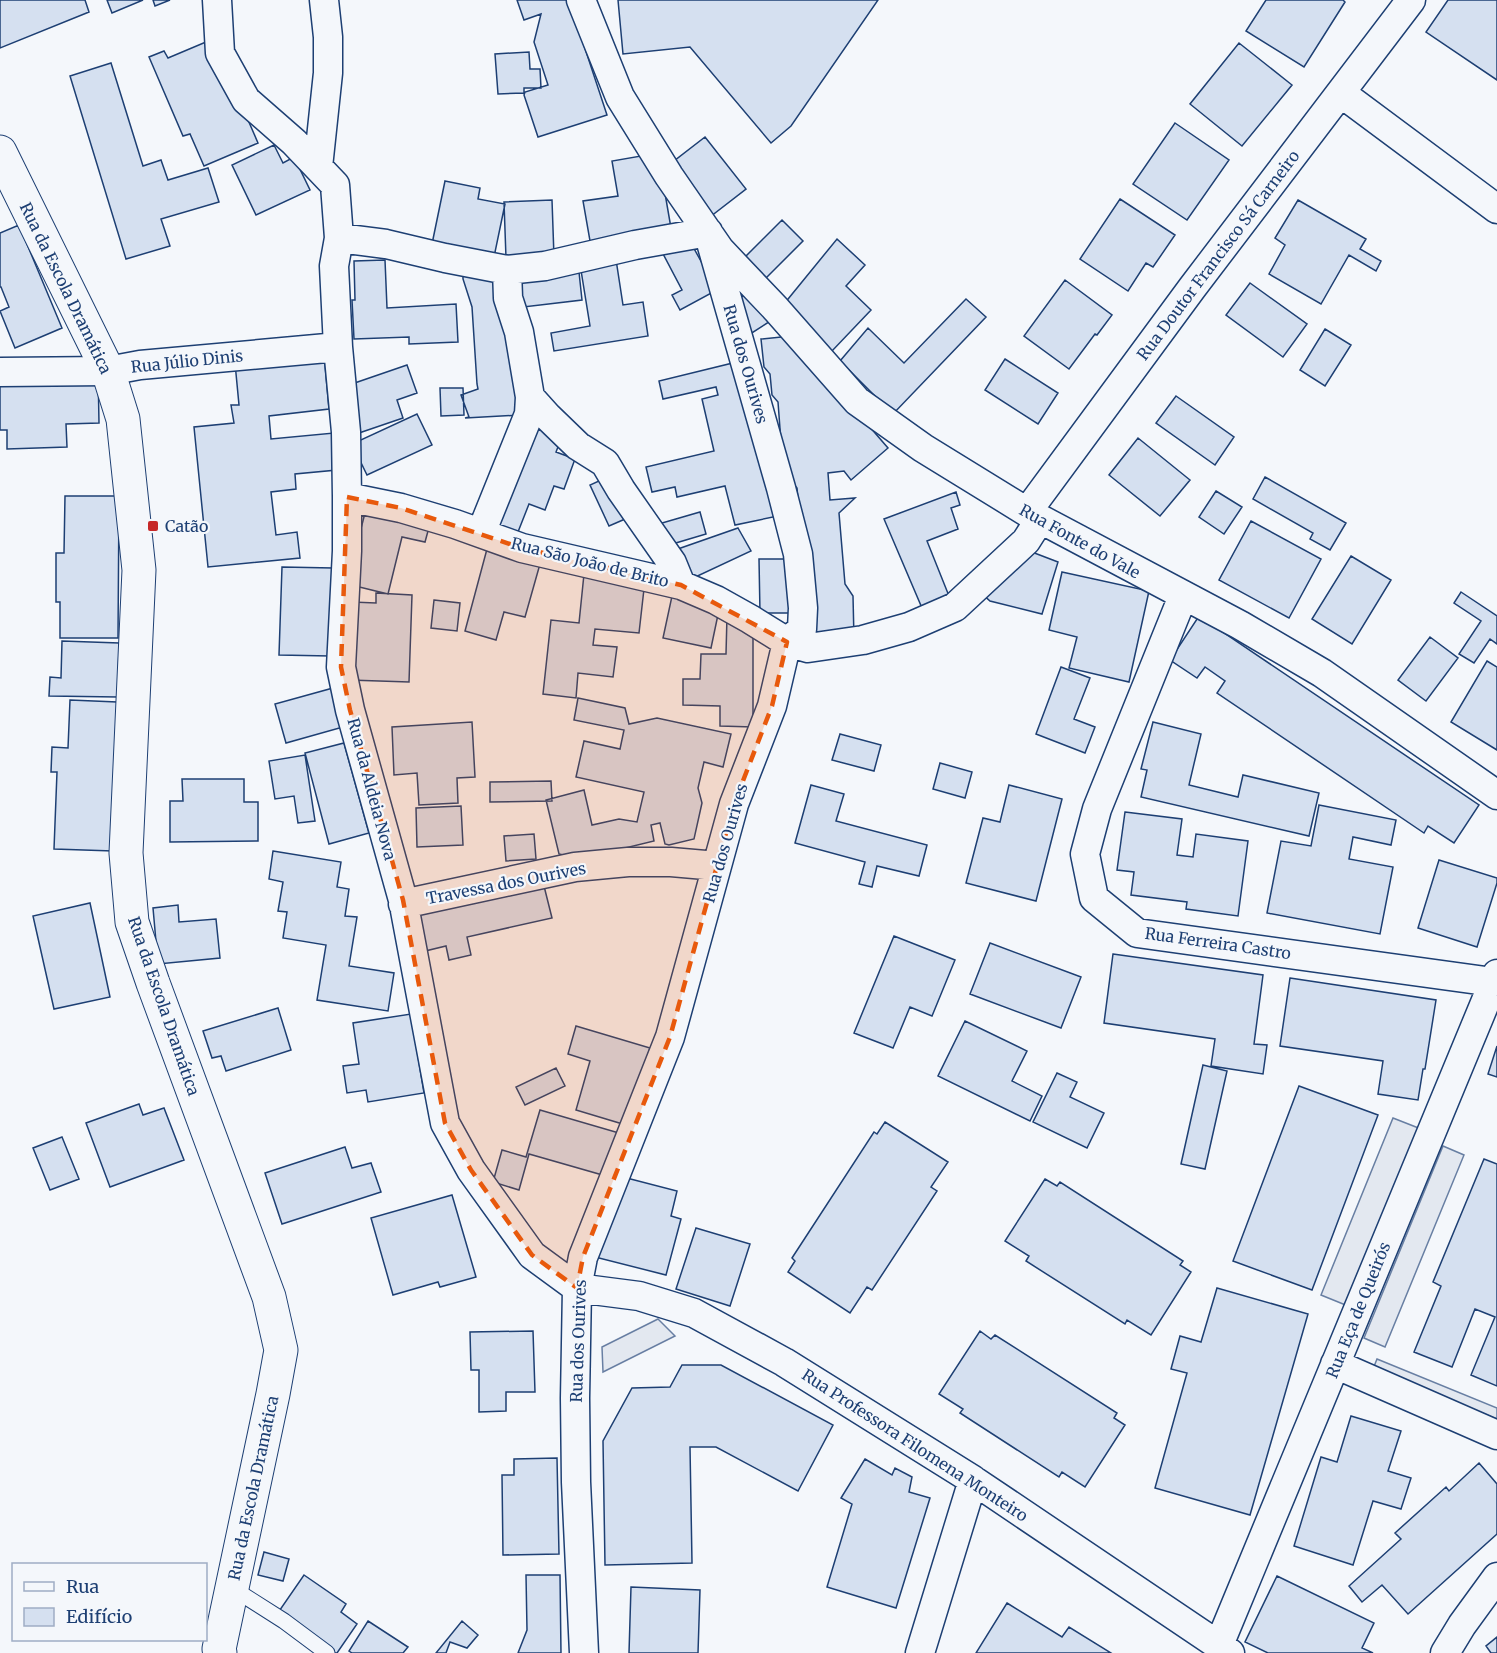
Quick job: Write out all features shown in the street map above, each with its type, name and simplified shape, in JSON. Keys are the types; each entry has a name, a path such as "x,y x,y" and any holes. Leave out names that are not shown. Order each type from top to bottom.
{"street":[{"name":"Rua da Aldeia Nova","path":"217,0 220,53 246,99 294,142 335,185 339,238 334,266 346,432 347,497 347,551 341,667 353,722 403,904 445,1123 471,1170 532,1255 577,1288"},
{"path":"318,167 328,73 328,37 324,0"},
{"name":"Rua dos Ourives","path":"581,0 620,97 669,176 714,241 798,554 802,608 802,629 787,642 772,706 734,804 670,1038 583,1257 577,1288 575,1389 576,1482 584,1653"},
{"name":"Rua Doutor Francisco Sá Carneiro","path":"787,642 808,648 863,640 909,627 956,607 1026,541 1034,516 1192,288 1411,0"},
{"path":"1341,93 1497,209"},
{"name":"Rua da Escola Dramática","path":"0,153 108,371 123,419 139,570 126,853 132,922 268,1297 281,1350 220,1653"},
{"path":"339,238 386,244 507,270 545,266 635,245 714,241"},
{"name":"Rua Fonte do Vale","path":"714,241 857,401 923,448 1034,516 1240,626 1322,673 1497,795"},
{"path":"481,533 529,414 530,397 519,332 508,298 507,270"},
{"name":"Rua Júlio Dinis","path":"0,372 108,371 140,365 338,346"},
{"path":"530,397 578,446 605,463 672,563 681,585"},
{"name":"Rua São João de Brito","path":"347,497 400,508 522,548 681,585 716,600 787,642"},
{"name":"Rua Ferreira Castro","path":"1183,596 1097,809 1086,854 1094,898 1137,933 1495,978"},
{"name":"Travessa dos Ourives","path":"403,904 575,867 628,862 717,866"},
{"name":"Rua Eça de Queirós","path":"1224,1649 1335,1364 1495,978"},
{"name":"Rua Professora Filomena Monteiro","path":"577,1288 639,1296 694,1313 784,1362 973,1480 1224,1649"},
{"path":"1335,1364 1497,1435"},
{"path":"920,1653 973,1480"},
{"path":"1445,1653 1497,1577"}],"lane":[{"path":"232,1588 327,1653"}],"highlighted area":[{"path":"347,497 401,508 522,548 681,585 787,642 772,706 734,804 670,1037 583,1257 577,1288 532,1255 471,1170 445,1123 403,900 350,710 341,667"}],"shaded area":[{"path":"1393,1118 1421,1129 1348,1306 1321,1295"},
{"path":"1443,1146 1464,1155 1385,1347 1364,1338"},
{"path":"658,1319 675,1336 603,1372 602,1347"},
{"path":"1377,1359 1497,1408 1497,1419 1373,1369"}],"building":[{"path":"0,0 85,0 89,12 0,48"},
{"path":"107,0 143,0 112,13"},
{"path":"153,0 170,0 155,6"},
{"path":"517,0 569,0 607,115 538,137 524,95 525,92 548,85 534,42 541,14 524,20"},
{"path":"618,0 878,0 791,126 771,143 690,47 623,54"},
{"path":"1266,0 1343,0 1345,2 1304,67 1246,31"},
{"path":"1448,0 1497,0 1497,80 1426,32"},
{"path":"213,39 258,143 204,166 190,134 183,136 149,57 164,51 168,58"},
{"path":"1239,43 1292,85 1242,146 1190,104"},
{"path":"529,52 530,69 540,69 541,88 524,88 524,93 498,94 495,54"},
{"path":"111,63 143,166 161,160 168,180 208,168 219,202 161,219 170,246 126,259 70,76"},
{"path":"1175,123 1229,160 1187,220 1133,184"},
{"path":"705,137 746,189 706,220 665,168"},
{"path":"274,145 283,163 294,157 310,190 256,215 232,165"},
{"path":"658,153 671,228 590,241 583,201 618,196 612,161"},
{"path":"445,181 480,188 478,199 505,204 494,257 432,244"},
{"path":"1120,199 1175,235 1153,267 1146,263 1128,291 1080,259"},
{"path":"552,200 554,257 506,258 504,202"},
{"path":"1298,200 1366,239 1360,249 1381,261 1376,271 1349,255 1321,304 1269,274 1285,245 1275,238"},
{"path":"782,220 803,241 762,282 741,261"},
{"path":"19,225 62,328 15,348 0,311 9,307 0,287 0,233"},
{"path":"687,236 717,290 680,310 672,295 682,290 661,250"},
{"path":"837,239 865,265 846,286 871,310 832,351 784,304"},
{"path":"615,253 623,305 643,302 648,336 554,351 551,333 590,326 579,258"},
{"path":"385,260 387,308 456,304 458,342 409,344 409,337 354,339 352,300 355,300 354,261"},
{"path":"578,263 582,300 515,308 511,271"},
{"path":"491,272 518,351 521,415 465,418 469,417 461,395 478,389 472,307 463,273"},
{"path":"1065,280 1112,315 1069,369 1024,336"},
{"path":"1250,283 1307,324 1283,357 1226,315"},
{"path":"753,288 772,320 744,338 731,293"},
{"path":"966,299 986,317 893,414 840,361 868,328 904,363"},
{"path":"1325,329 1351,345 1325,386 1300,370"},
{"path":"791,336 888,448 851,480 844,471 828,473 830,500 855,498 839,513 845,584 853,596 854,639 811,642 797,488 780,467 778,402 772,395 770,374 764,367 761,339"},
{"path":"324,354 329,409 269,416 271,439 334,433 337,470 295,474 296,489 271,492 276,535 297,532 300,558 208,567 194,427 234,423 231,405 239,405 235,363"},
{"path":"1005,359 1058,393 1038,424 985,390"},
{"path":"741,361 778,516 735,525 725,486 677,497 675,487 652,492 646,467 714,451 702,399 718,395 716,387 663,399 659,381"},
{"path":"407,365 417,393 397,400 403,418 359,433 343,387"},
{"path":"98,370 99,423 66,424 67,447 7,449 7,430 0,430 0,373"},
{"path":"440,388 463,388 464,415 441,416"},
{"path":"1176,396 1234,437 1215,465 1156,423"},
{"path":"417,414 432,445 367,475 352,444"},
{"path":"526,415 565,429 556,452 575,459 564,489 554,486 545,510 529,504 516,537 484,525"},
{"path":"1138,438 1190,480 1160,516 1109,475"},
{"path":"612,475 632,516 609,526 590,485"},
{"path":"1265,477 1346,523 1330,550 1310,539 1313,533 1253,499"},
{"path":"1216,491 1242,507 1224,534 1199,517"},
{"path":"956,492 960,505 951,508 958,529 927,541 949,596 925,615 884,519"},
{"path":"65,496 119,496 118,638 60,638 60,602 56,602 56,553 64,553"},
{"path":"367,505 431,520 425,542 402,537 388,594 347,584"},
{"path":"700,512 706,534 669,545 662,523"},
{"path":"1251,521 1321,559 1289,618 1219,580"},
{"path":"738,528 751,551 689,580 675,550"},
{"path":"487,549 540,564 525,617 504,612 496,640 465,631"},
{"path":"1024,549 1058,562 1042,614 990,601 979,591"},
{"path":"1351,556 1391,580 1352,644 1312,619"},
{"path":"759,559 792,559 793,613 760,613"},
{"path":"282,567 333,568 330,656 279,655"},
{"path":"1062,572 1149,591 1129,682 1069,668 1077,637 1049,630"},
{"path":"584,574 645,580 639,633 595,629 593,645 617,647 613,677 578,673 576,698 543,694 551,620 579,623"},
{"path":"1461,592 1497,616 1497,644 1490,639 1474,663 1459,654 1481,621 1454,603"},
{"path":"376,593 412,595 409,682 349,680 352,602 376,603"},
{"path":"672,596 720,605 711,648 663,638"},
{"path":"434,600 460,603 457,631 431,628"},
{"path":"727,616 753,624 753,727 720,726 720,706 683,705 683,679 700,679 701,654 726,654"},
{"path":"1199,616 1479,805 1454,843 1428,826 1424,833 1217,693 1225,681 1205,667 1197,678 1170,660"},
{"path":"1430,637 1458,658 1426,701 1398,680"},
{"path":"62,641 119,643 118,697 49,696 50,677 61,678"},
{"path":"1487,661 1497,667 1497,750 1451,722"},
{"path":"1061,667 1090,678 1074,719 1095,727 1085,753 1036,734"},
{"path":"333,688 343,727 286,743 275,704"},
{"path":"578,698 625,708 629,724 657,718 731,734 723,767 704,762 698,788 702,803 694,839 665,844 660,823 651,825 654,841 580,859 559,854 546,800 584,790 592,825 619,819 637,822 644,792 576,777 584,741 620,749 624,730 574,720"},
{"path":"70,700 117,702 113,851 54,849 57,772 51,772 52,747 68,748"},
{"path":"472,722 475,777 457,778 458,803 419,805 417,773 394,775 392,727"},
{"path":"1153,722 1201,734 1189,785 1238,797 1243,775 1319,793 1309,836 1141,797 1147,770 1141,769"},
{"path":"840,734 881,745 874,771 832,760"},
{"path":"344,743 369,833 329,844 305,753"},
{"path":"305,755 315,821 298,823 294,796 275,799 269,761"},
{"path":"940,763 972,772 965,798 933,789"},
{"path":"182,779 244,779 244,802 258,802 258,841 170,842 170,801 183,801"},
{"path":"551,781 552,801 490,802 490,782"},
{"path":"811,785 844,794 836,821 927,845 919,876 877,866 872,887 859,884 865,862 795,843"},
{"path":"1009,785 1062,799 1036,901 966,883 983,818 1000,822"},
{"path":"1319,805 1396,820 1391,845 1353,837 1349,859 1393,867 1380,934 1267,913 1281,841 1311,846"},
{"path":"461,806 463,845 417,847 416,808"},
{"path":"1125,812 1182,819 1177,855 1193,857 1196,834 1248,841 1238,916 1186,909 1187,902 1131,895 1134,872 1117,870"},
{"path":"534,834 536,859 506,861 504,836"},
{"path":"273,851 341,862 337,887 349,889 345,916 357,917 349,966 394,973 388,1011 317,1000 326,945 283,938 287,912 278,911 283,882 269,879"},
{"path":"1439,860 1497,878 1477,947 1418,928"},
{"path":"541,874 552,918 467,937 471,955 449,960 446,946 421,952 410,906"},
{"path":"90,903 110,997 54,1009 33,916"},
{"path":"178,905 179,922 216,919 220,958 158,964 153,908"},
{"path":"894,936 955,960 932,1016 910,1007 893,1048 854,1033"},
{"path":"990,943 1081,977 1061,1028 970,994"},
{"path":"1113,954 1263,975 1254,1044 1267,1045 1263,1074 1211,1066 1215,1039 1104,1023"},
{"path":"1290,978 1436,1000 1418,1100 1378,1094 1383,1061 1280,1046"},
{"path":"278,1008 291,1050 226,1071 221,1056 212,1058 203,1031"},
{"path":"411,1014 424,1093 368,1102 366,1090 347,1093 343,1066 359,1064 353,1023"},
{"path":"965,1021 1027,1051 1012,1081 1042,1096 1030,1121 938,1076"},
{"path":"576,1026 650,1048 626,1125 576,1110 590,1061 568,1054"},
{"path":"1497,1046 1497,1077 1488,1074"},
{"path":"1203,1065 1227,1071 1205,1169 1181,1164"},
{"path":"556,1068 565,1086 525,1105 516,1087"},
{"path":"1057,1073 1077,1082 1070,1097 1104,1113 1087,1148 1033,1122"},
{"path":"1299,1086 1378,1115 1312,1290 1233,1261"},
{"path":"139,1104 143,1115 164,1108 184,1160 110,1187 86,1123"},
{"path":"540,1110 619,1133 606,1176 529,1154 519,1190 493,1182 502,1150 526,1157"},
{"path":"885,1122 948,1162 931,1187 937,1191 872,1290 867,1287 850,1313 788,1272 795,1261 792,1258 874,1132 877,1134"},
{"path":"62,1137 79,1179 50,1190 33,1148"},
{"path":"345,1147 352,1168 371,1163 381,1192 282,1224 265,1173"},
{"path":"1484,1159 1497,1164 1497,1386 1471,1375 1495,1317 1475,1309 1452,1367 1414,1352 1441,1286 1433,1282"},
{"path":"619,1176 677,1191 671,1216 681,1219 666,1275 591,1256"},
{"path":"1045,1179 1057,1186 1060,1182 1183,1261 1180,1265 1191,1272 1151,1335 1127,1320 1125,1324 1026,1261 1029,1256 1005,1241"},
{"path":"452,1195 476,1277 440,1287 438,1282 393,1295 371,1218"},
{"path":"696,1228 750,1244 730,1306 676,1289"},
{"path":"1217,1288 1308,1314 1250,1515 1155,1488 1187,1373 1171,1369 1180,1336 1201,1342"},
{"path":"533,1331 535,1392 506,1392 506,1411 479,1412 479,1370 471,1370 470,1332"},
{"path":"980,1331 991,1339 995,1335 1117,1413 1114,1418 1125,1425 1085,1487 1062,1472 1059,1477 960,1413 963,1409 939,1394"},
{"path":"682,1365 721,1365 833,1425 798,1491 716,1447 690,1447 692,1563 605,1565 603,1441 632,1388 670,1387"},
{"path":"1351,1416 1401,1431 1388,1471 1411,1478 1401,1509 1373,1501 1353,1565 1294,1546 1321,1457 1337,1462"},
{"path":"557,1458 559,1554 503,1555 502,1475 514,1475 514,1459"},
{"path":"865,1459 892,1475 895,1468 912,1477 909,1492 930,1498 896,1608 827,1587 852,1504 841,1498"},
{"path":"1479,1463 1497,1484 1497,1534 1408,1614 1382,1585 1362,1602 1349,1586 1401,1539 1395,1533 1446,1487 1449,1491"},
{"path":"264,1552 289,1559 283,1581 258,1575"},
{"path":"304,1575 346,1604 341,1612 357,1624 337,1653 328,1653 275,1617"},
{"path":"526,1575 560,1575 561,1653 518,1653 527,1630"},
{"path":"1277,1576 1374,1623 1362,1648 1373,1653 1268,1653 1245,1642"},
{"path":"631,1587 700,1590 698,1653 629,1653"},
{"path":"1007,1603 1062,1637 1069,1627 1111,1653 976,1653"},
{"path":"368,1621 408,1647 403,1653 352,1653 349,1651"},
{"path":"462,1621 478,1635 467,1648 450,1642 446,1653 436,1653"},
{"path":"1497,1637 1497,1653 1491,1653 1486,1646"}],"place":[{"name":"Catão","path":"153,526"}]}
